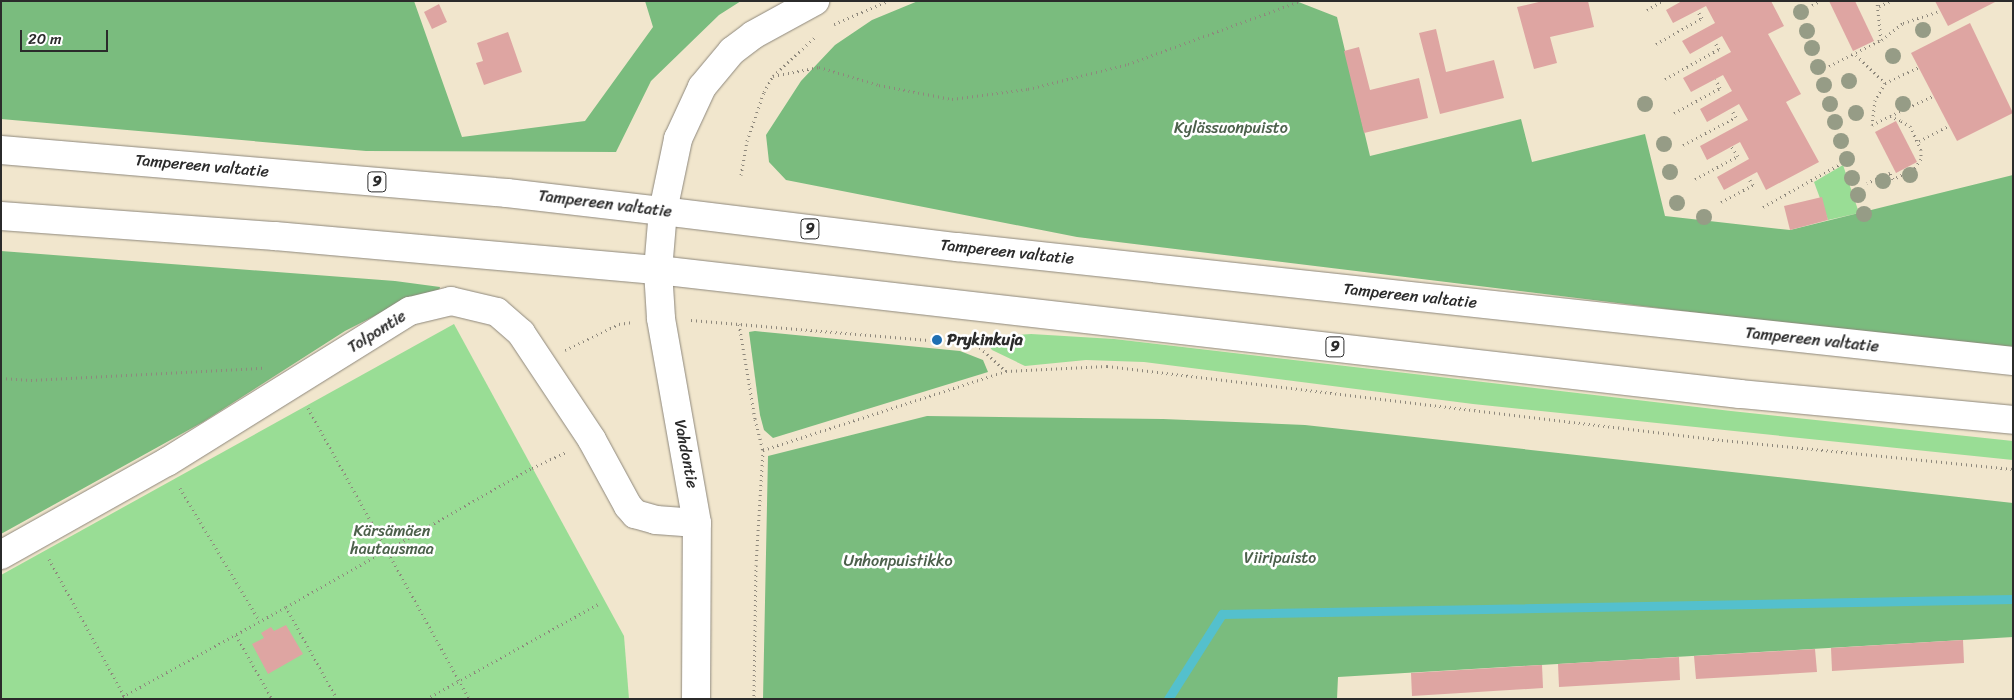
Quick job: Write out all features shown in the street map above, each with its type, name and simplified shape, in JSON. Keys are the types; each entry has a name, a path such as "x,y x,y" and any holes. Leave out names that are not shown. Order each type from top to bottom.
{"main road":[{"name":"Vahdontie","path":"696,699 697,523 693,487 663,336 658,270 663,211 678,139 702,87 732,51 753,35 815,1"},
{"name":"Tampereen valtatie","path":"1,150 507,193 957,247 2013,361"},
{"name":"9","path":"1,216 275,236 658,270 1740,394 2013,420"},
{"name":"Tolpontie","path":"1,555 168,462 410,311 451,301 497,312 521,333 592,440 635,514 656,520 697,523"}],"path":[{"path":"826,29 888,1"},
{"path":"774,76 819,67 879,86 952,99 1028,89 1128,64 1300,1"},
{"path":"1647,10 1662,1"},
{"path":"1812,5 1820,1"},
{"path":"1877,1 1881,40"},
{"path":"1879,6 1891,1"},
{"path":"1656,44 1702,18 1697,10"},
{"path":"1829,66 1856,55 1881,40 1903,23 1940,11"},
{"path":"742,175 754,117 774,76 818,34"},
{"path":"1665,79 1719,49 1714,41"},
{"path":"1856,55 1885,83"},
{"path":"1919,67 1885,83 1875,100 1872,125 1933,96"},
{"path":"1674,113 1720,88 1715,79"},
{"path":"1683,145 1736,117 1731,109"},
{"path":"1867,183 1890,173 1893,179 1915,168 1921,160 1919,141 1910,126 1890,116"},
{"path":"1919,141 1948,126"},
{"path":"1695,179 1738,156 1732,146"},
{"path":"1763,207 1840,164"},
{"path":"1721,202 1753,185 1748,176"},
{"path":"542,362 619,324"},
{"path":"754,699 756,565 763,450 754,419 739,324 976,344 1006,371"},
{"path":"763,450 1006,371 1107,366 1722,440 2013,469"},
{"path":"1,378 31,380 266,368"},
{"path":"307,407 468,699"},
{"path":"118,699 125,697 532,468 592,440"},
{"path":"168,462 259,620"},
{"path":"48,559 125,697"},
{"path":"426,699 600,603"},
{"path":"286,607 337,699"},
{"path":"236,635 272,699"}],"green space":[{"path":"1,1 414,1 462,137 585,121 653,27 645,1 741,1 719,15 651,81 616,152 366,151 1,119"},
{"name":"Kylässuonpuisto","path":"918,1 1296,1 1337,17 1370,156 1521,119 1532,162 1645,134 1665,216 1790,230 2013,175 2013,347 1871,334 1077,237 786,180 769,162 766,135 801,81 835,45 872,20"},
{"path":"1843,165 1859,213 1828,220 1814,182"},
{"path":"1,251 395,281 440,287 438,295 408,299 345,331 203,422 1,534"},
{"name":"Kärsämäen hautausmaa","path":"454,324 624,636 629,699 1,699 1,575"},
{"path":"755,331 960,351 983,360 988,372 773,438 764,430 760,415 749,332"},
{"path":"1031,334 1114,339 1731,411 2013,441 2013,460 1473,404 1144,362 1086,360 1025,366 992,350 982,337"},
{"name":"Viiripuisto","path":"927,416 1163,419 1305,425 2013,503 2013,637 1338,677 1337,699 763,699 768,456"}],"building":[{"path":"1543,1 1588,1 1594,27 1550,37 1557,63 1534,69 1517,7"},
{"path":"1682,1 1771,1 1784,26 1768,34 1801,94 1786,102 1819,162 1766,190 1757,172 1724,190 1717,177 1749,159 1740,142 1707,160 1700,146 1748,120 1739,104 1707,122 1700,109 1732,91 1723,75 1691,92 1683,78 1731,52 1722,36 1690,54 1682,41 1715,23 1706,6 1673,23 1666,10"},
{"path":"1829,1 1855,1 1874,41 1853,51"},
{"path":"1935,1 1997,1 1948,26"},
{"path":"439,4 447,22 432,29 424,12"},
{"path":"1970,23 2013,113 1957,141 1911,53"},
{"path":"1436,29 1446,72 1494,60 1504,98 1440,114 1419,33"},
{"path":"508,32 522,72 484,85 476,63 483,61 477,43"},
{"path":"1359,47 1370,90 1419,78 1428,118 1364,133 1344,51"},
{"path":"1896,121 1917,162 1896,173 1875,132"},
{"path":"1822,197 1828,220 1790,230 1784,206"},
{"path":"286,625 303,654 268,674 252,644 264,638 261,633 271,627 274,631"},
{"path":"1963,640 1964,663 1832,671 1831,648"},
{"path":"1815,649 1817,672 1696,679 1694,656"},
{"path":"1679,657 1680,680 1559,687 1558,664"},
{"path":"1542,665 1543,688 1412,696 1411,673"}],"waterway":[{"path":"1168,699 1222,614 2013,599"}],"place":[{"name":"Prykinkuja","path":"937,340"}],"park label":[{"name":"Unhonpuistikko","path":"898,561"}]}
